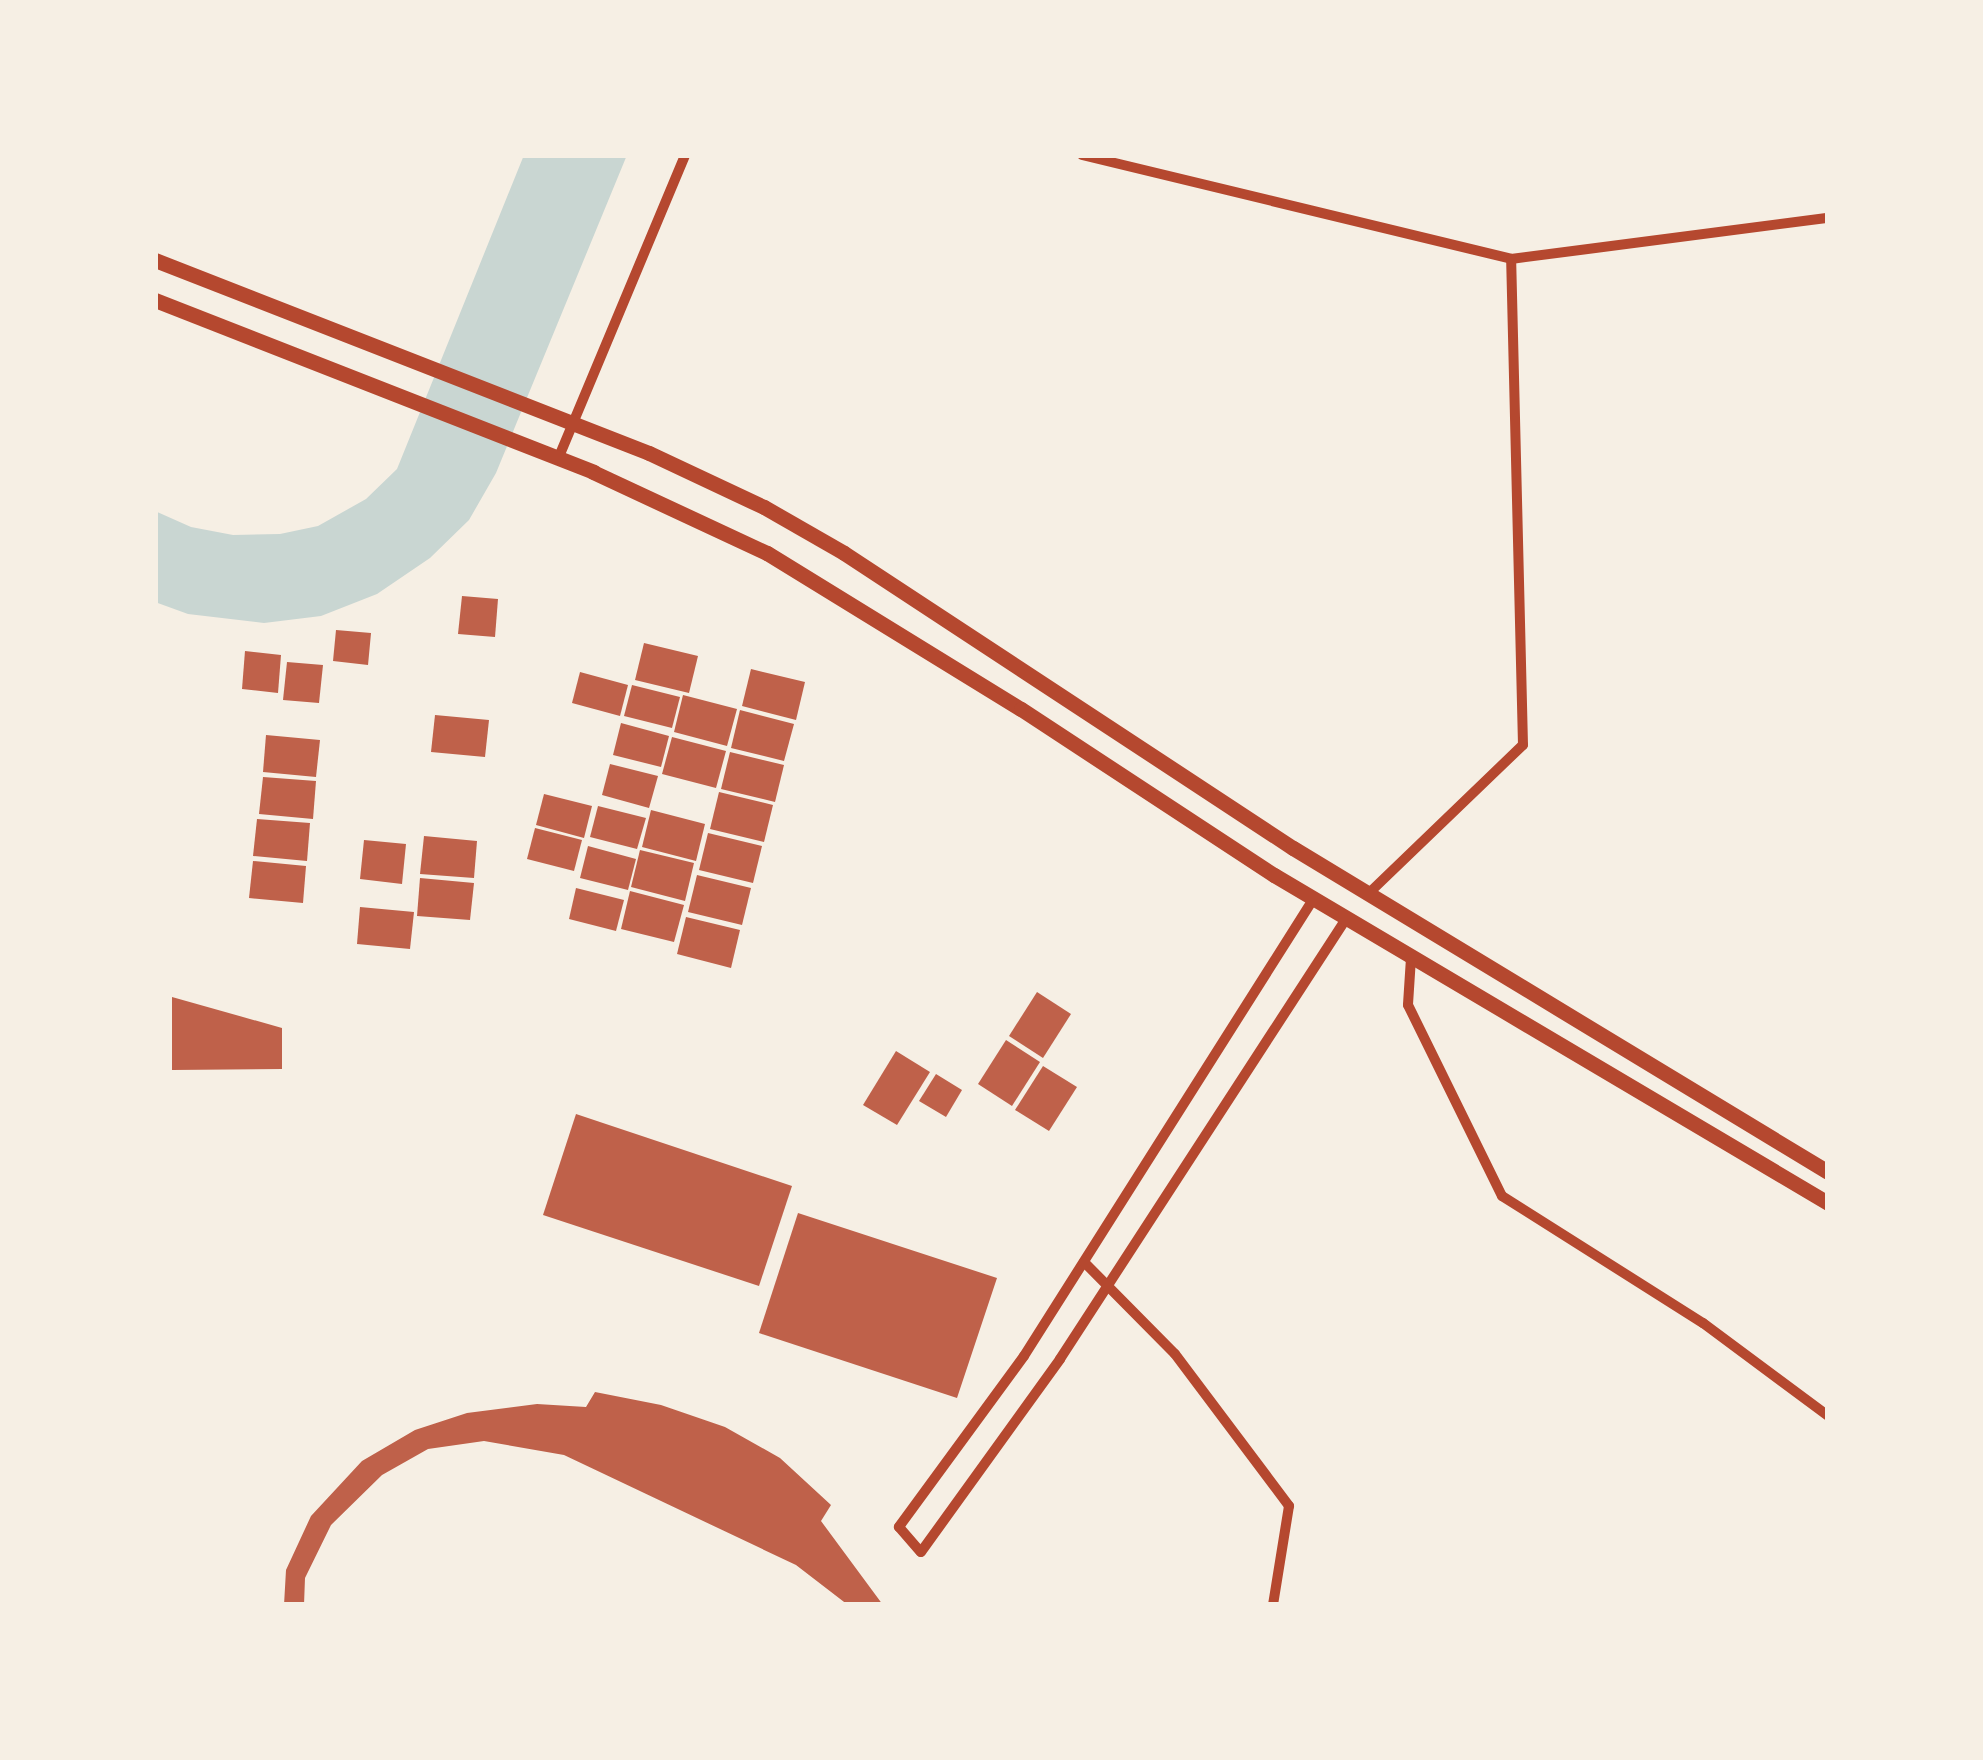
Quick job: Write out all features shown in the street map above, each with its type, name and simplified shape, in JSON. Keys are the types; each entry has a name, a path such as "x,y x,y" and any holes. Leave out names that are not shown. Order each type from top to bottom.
{"main road":[{"path":"155,260 709,480 844,553 1368,894 1828,1172"},
{"path":"155,300 558,458 707,522 831,590 1346,919 1828,1203"}],"street":[{"path":"558,458 685,155"},
{"path":"1082,155 1511,259 1828,218"},
{"path":"1368,894 1523,745 1511,259"},
{"path":"1314,898 1024,1356 899,1527 921,1552 1108,1286 1346,919"},
{"path":"1411,958 1408,1005 1502,1196 1703,1323 1828,1416"},
{"path":"1084,1262 1175,1354 1289,1506 1273,1605"}],"shaded area":[{"path":"524,155 627,155 496,473 469,520 430,558 377,594 321,616 264,623 188,614 155,602 155,511 191,527 233,535 280,534 318,526 366,499 397,469"}],"building":[{"path":"462,596 498,599 495,637 458,634"},
{"path":"336,630 371,633 368,665 333,661"},
{"path":"644,643 698,656 689,693 635,680"},
{"path":"245,651 281,655 278,693 242,689"},
{"path":"287,662 323,665 319,703 283,700"},
{"path":"751,669 805,682 796,720 742,706"},
{"path":"580,672 628,685 620,716 572,703"},
{"path":"632,685 680,697 672,728 624,716"},
{"path":"683,695 737,709 727,746 674,732"},
{"path":"740,710 794,724 784,761 731,748"},
{"path":"435,715 489,720 485,757 431,752"},
{"path":"621,723 669,736 661,767 613,755"},
{"path":"266,735 320,740 316,777 263,772"},
{"path":"672,737 726,751 716,788 662,774"},
{"path":"730,752 784,765 775,802 721,789"},
{"path":"610,764 658,776 649,808 602,795"},
{"path":"263,777 316,781 313,819 259,814"},
{"path":"719,792 773,805 764,842 710,829"},
{"path":"544,794 592,806 584,838 536,825"},
{"path":"598,806 646,818 637,849 590,837"},
{"path":"651,810 705,824 696,861 642,847"},
{"path":"257,819 310,823 307,861 253,856"},
{"path":"535,828 582,840 574,871 527,859"},
{"path":"708,833 762,846 753,883 699,870"},
{"path":"424,836 477,841 474,878 420,874"},
{"path":"364,840 406,844 402,884 360,879"},
{"path":"588,846 636,859 628,890 580,878"},
{"path":"640,850 694,863 685,901 631,887"},
{"path":"253,861 306,866 303,903 249,898"},
{"path":"697,875 751,888 742,925 688,912"},
{"path":"420,878 474,883 470,920 417,916"},
{"path":"576,888 624,900 616,931 569,919"},
{"path":"630,891 684,905 674,942 621,929"},
{"path":"360,907 414,912 410,949 357,944"},
{"path":"686,917 740,930 731,968 677,954"},
{"path":"1037,992 1071,1014 1043,1058 1009,1036"},
{"path":"172,997 282,1028 282,1069 172,1070"},
{"path":"1006,1040 1040,1062 1012,1106 978,1084"},
{"path":"896,1051 930,1072 897,1125 863,1105"},
{"path":"1043,1066 1077,1087 1049,1131 1015,1110"},
{"path":"936,1074 962,1090 946,1117 919,1101"},
{"path":"576,1114 792,1186 759,1286 543,1215"},
{"path":"798,1213 997,1278 957,1398 759,1333"},
{"path":"595,1392 661,1405 725,1427 780,1458 831,1505 821,1521 883,1605 848,1605 796,1565 564,1455 484,1441 428,1449 382,1475 331,1525 305,1578 304,1605 284,1605 286,1570 311,1516 362,1461 415,1430 467,1413 537,1404 586,1407"}]}
